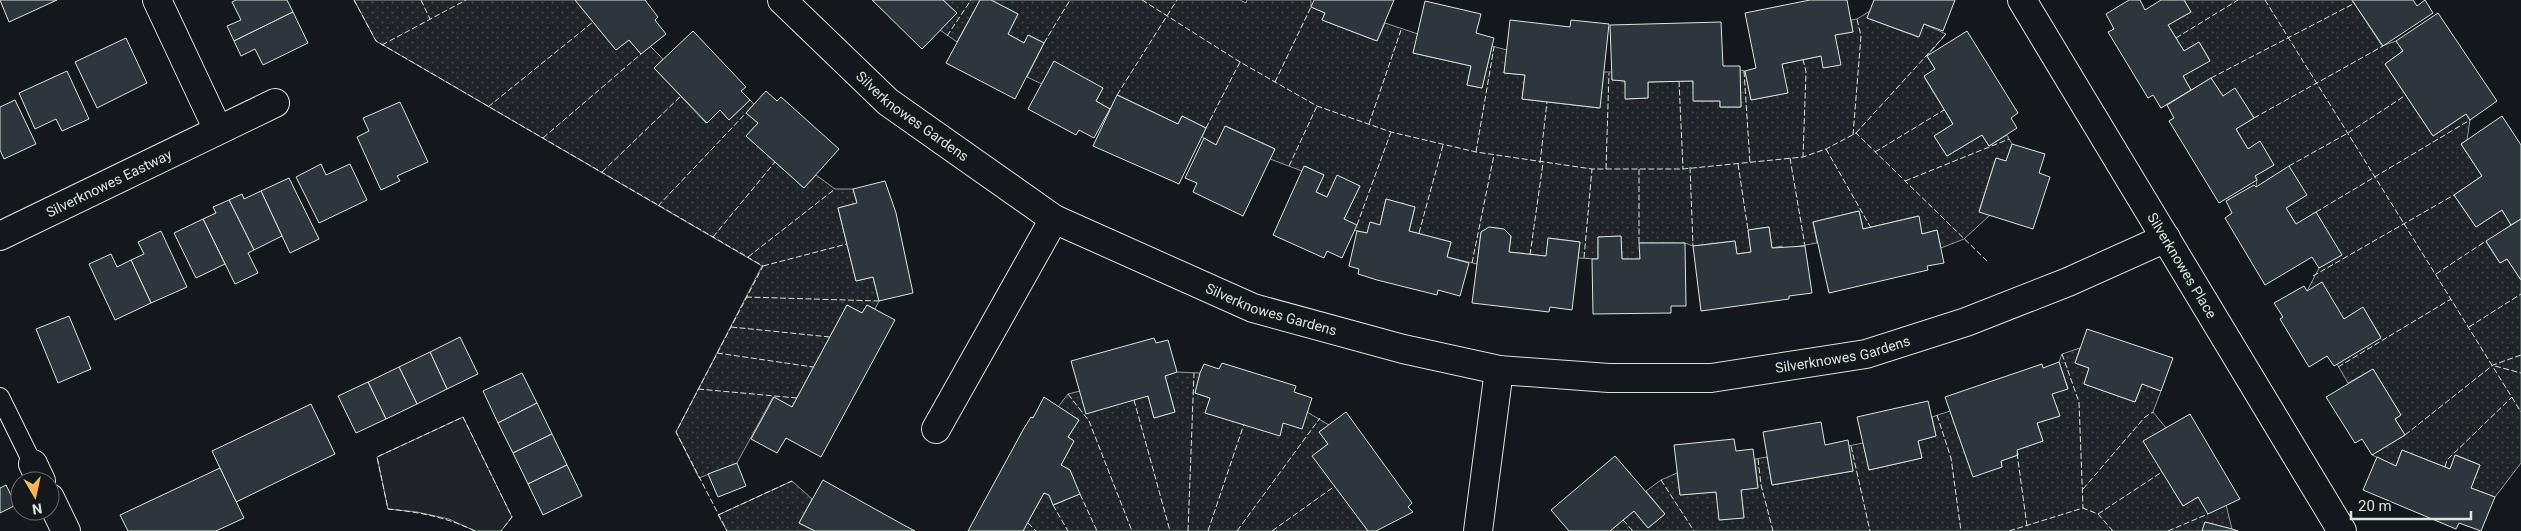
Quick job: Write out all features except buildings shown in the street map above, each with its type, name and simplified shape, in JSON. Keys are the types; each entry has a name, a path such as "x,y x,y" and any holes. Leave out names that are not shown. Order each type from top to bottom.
{"street":[{"path":"157,0 218,130"},
{"name":"Silverknowes Gardens","path":"782,0 888,102 1054,219 1253,308 1403,349 1499,370 1609,378 1711,378 1866,354 1966,322 2068,282 2166,238"},
{"name":"Silverknowes Place","path":"2022,0 2342,531"},
{"name":"Silverknowes Eastway","path":"0,236 275,103"},
{"path":"936,429 1054,219"},
{"path":"1478,531 1499,370"},
{"path":"60,519 66,531"}],"lane":[{"path":"0,397 36,471"}],"shaded area":[{"path":"354,0 575,0 616,50 629,40 641,54 650,46 663,59 654,68 706,123 720,110 729,120 750,100 754,104 746,113 758,123 746,136 804,188 816,175 835,189 853,189 857,203 838,208 856,281 873,277 879,301 875,309 867,305 862,313 847,305 792,407 773,397 737,463 699,478 676,432 762,266 376,41"},
{"path":"943,0 980,0 957,42 940,30 957,13"},
{"path":"991,0 1240,0 1246,3 1247,0 1311,0 1311,7 1325,13 1322,20 1377,41 1385,23 1418,34 1413,53 1471,66 1467,85 1482,88 1492,46 1507,50 1504,73 1525,75 1522,99 1599,108 1604,72 1612,72 1612,80 1625,81 1626,99 1648,98 1648,82 1693,81 1694,101 1720,101 1720,107 1741,107 1740,70 1745,71 1751,100 1787,93 1782,64 1821,56 1824,68 1835,35 1853,32 1851,20 1857,19 1870,11 1867,18 1918,37 1924,24 1946,34 1927,56 1935,69 1924,77 1953,124 1934,136 1947,156 1982,135 1989,146 2007,135 2012,144 2006,161 1996,158 1979,211 1990,215 1964,239 1941,248 1937,230 1922,234 1918,216 1863,229 1859,211 1813,222 1817,243 1783,249 1782,246 1772,248 1769,227 1748,230 1751,252 1737,254 1735,241 1693,246 1685,243 1640,243 1640,259 1622,259 1621,236 1598,237 1598,259 1578,258 1580,242 1549,238 1546,256 1509,252 1511,236 1500,229 1489,228 1481,232 1477,264 1447,257 1451,242 1409,231 1415,207 1386,199 1380,225 1371,222 1367,233 1354,230 1344,219 1360,186 1337,176 1327,197 1316,192 1324,175 1305,166 1302,171 1270,159 1275,149 1226,126 1216,145 1202,137 1206,128 1182,116 1178,124 1118,95 1110,109 1096,101 1103,88 1042,84 1027,77 1044,43 1029,35 1024,43 1008,34 1018,14"},
{"path":"2184,0 2352,0 2382,46 2396,41 2403,51 2385,64 2433,136 2466,114 2470,120 2467,140 2461,144 2482,176 2454,195 2476,227 2502,210 2511,225 2486,242 2500,263 2507,259 2521,280 2521,463 2495,497 2471,488 2480,465 2456,455 2450,469 2402,450 2396,466 2372,455 2405,435 2395,419 2401,415 2373,369 2348,383 2337,364 2381,337 2363,308 2344,319 2307,291 2319,268 2341,255 2296,224 2286,208 2306,195 2256,187 2257,180 2255,176 2274,165 2260,142 2248,149 2236,129 2254,118 2235,89 2223,96 2211,78 2191,90 2183,76 2210,60 2199,42 2184,51 2168,25 2191,12"},
{"path":"2080,348 2075,363 2089,368 2084,384 2135,402 2142,384 2161,391 2153,412 2166,428 2144,441 2183,506 2198,497 2226,505 2232,529 2205,522 2202,531 1610,531 1634,511 1648,528 1665,514 1646,491 1661,480 1677,473 1680,495 1716,492 1720,520 1744,517 1741,490 1758,487 1755,459 1767,457 1772,485 1853,471 1848,446 1863,443 1869,470 1922,458 1918,441 1936,436 1932,417 1950,411 1973,476 2002,467 2001,461 2018,455 2017,450 2043,441 2037,423 2059,416 2052,394 2068,388 2059,362 2062,354"},
{"path":"1177,372 1200,373 1195,393 1210,398 1206,413 1280,435 1283,423 1307,412 1329,425 1319,432 1328,444 1313,456 1368,531 1023,531 1044,493 1049,495 1054,505 1079,494 1070,470 1061,465 1074,441 1068,437 1079,420 1058,407 1068,394 1080,391 1148,396 1154,418 1175,412 1165,376"},
{"path":"463,417 512,517 501,531 475,531 449,519 417,512 388,509 377,457"},
{"path":"792,481 812,499 799,523 815,531 727,531 718,515"}],"fence":[{"path":"354,0 376,41 763,266 676,432 727,531"},
{"path":"421,0 430,19"},
{"path":"382,45 466,0"},
{"path":"947,36 971,0"},
{"path":"1044,43 1070,0"},
{"path":"1142,0 1240,62 1317,106 1391,132 1476,152 1592,169 1683,169 1803,157 1826,149 1856,133 1989,263"},
{"path":"1117,95 1177,0"},
{"path":"2176,38 2238,0"},
{"path":"2265,0 2521,412"},
{"path":"2211,78 2355,3"},
{"path":"1275,82 1311,7"},
{"path":"1853,135 1861,36 1857,19"},
{"path":"488,107 593,22"},
{"path":"1369,124 1401,30"},
{"path":"1856,133 1946,34"},
{"path":"2254,118 2383,46"},
{"path":"1476,152 1494,47"},
{"path":"543,138 641,54"},
{"path":"1803,59 1806,72 1803,157"},
{"path":"1206,128 1240,62"},
{"path":"1744,71 1750,163"},
{"path":"1606,169 1609,73"},
{"path":"1679,81 1683,169"},
{"path":"2289,166 2348,133 2406,95"},
{"path":"602,172 681,96"},
{"path":"1540,163 1547,102"},
{"path":"1289,166 1317,106"},
{"path":"1875,152 1944,110"},
{"path":"658,206 746,113"},
{"path":"2316,212 2470,120"},
{"path":"1357,225 1391,132"},
{"path":"1905,181 2009,139"},
{"path":"1419,233 1443,145"},
{"path":"1826,149 1871,228"},
{"path":"1472,263 1494,155"},
{"path":"1790,158 1805,246"},
{"path":"713,237 775,162"},
{"path":"1530,255 1543,163"},
{"path":"1738,164 1748,230"},
{"path":"1690,167 1693,246"},
{"path":"1584,258 1592,169"},
{"path":"1639,169 1639,243"},
{"path":"748,257 835,189"},
{"path":"2313,276 2454,195"},
{"path":"2436,274 2486,241"},
{"path":"763,266 847,244"},
{"path":"2469,327 2521,294"},
{"path":"746,297 879,301"},
{"path":"2338,367 2451,299"},
{"path":"731,327 830,337"},
{"path":"717,353 813,367"},
{"path":"2062,354 2079,402 2083,508"},
{"path":"2405,435 2493,365 2521,355"},
{"path":"2495,366 2521,373"},
{"path":"1188,531 1194,373"},
{"path":"698,389 797,398"},
{"path":"1068,394 1089,421 1132,531"},
{"path":"2445,467 2447,460 2512,397"},
{"path":"1134,400 1170,531"},
{"path":"2083,489 2145,417 2153,412"},
{"path":"1937,415 1951,458 1961,531"},
{"path":"475,531 454,522 432,516 388,509 377,457 463,417 512,517 501,531"},
{"path":"1237,531 1320,418"},
{"path":"1208,531 1244,424"},
{"path":"1851,446 1870,531"},
{"path":"2017,453 2027,526"},
{"path":"1758,459 1761,485 1773,531"},
{"path":"2098,514 2162,472"},
{"path":"1661,480 1694,531"},
{"path":"718,515 792,481"},
{"path":"1272,531 1335,486"},
{"path":"1080,494 1097,531"},
{"path":"1053,505 1068,531"},
{"path":"2009,531 2083,508 2098,514 2113,531"},
{"path":"2168,531 2208,514"},
{"path":"1623,520 1633,531"},
{"path":"1028,523 1036,531"}]}
